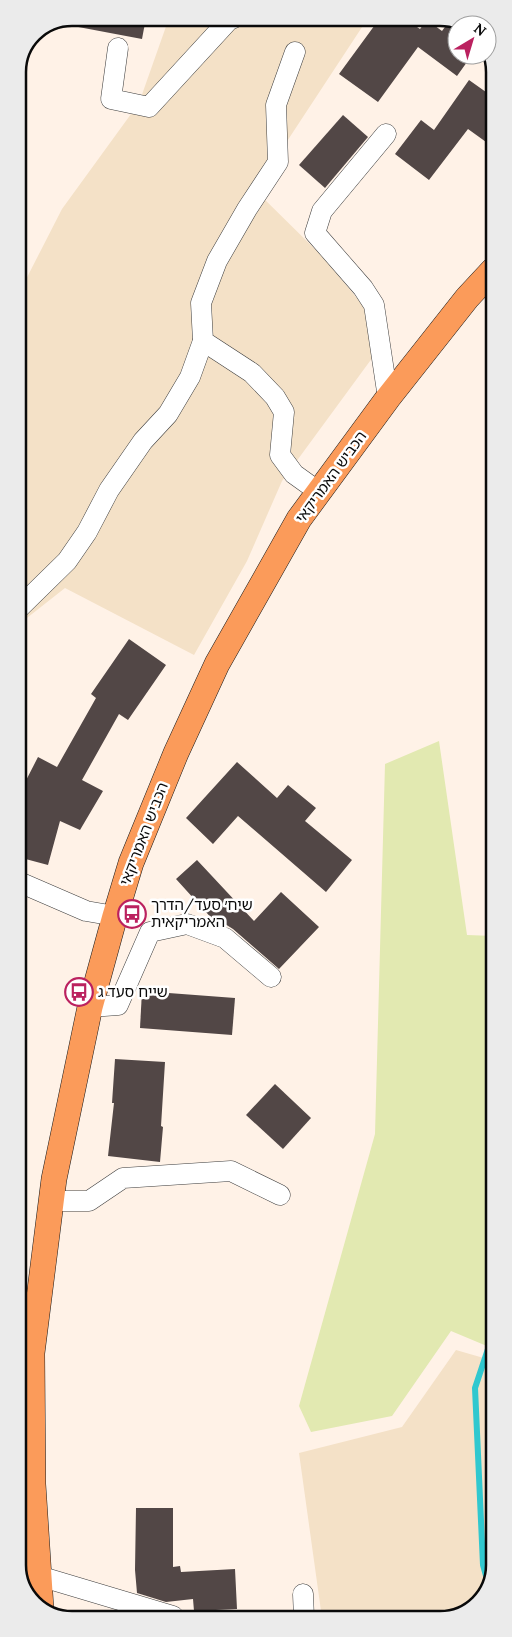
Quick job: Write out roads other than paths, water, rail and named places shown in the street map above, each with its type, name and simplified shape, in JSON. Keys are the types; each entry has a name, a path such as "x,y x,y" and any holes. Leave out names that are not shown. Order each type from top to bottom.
{"main road":[{"name":"הכביש האמריקאי","path":"40,1597 26,1402 32,1353 54,1179 90,1008 131,863 176,753 217,664 299,519 388,398 467,298 486,278"}],"street":[{"path":"118,48 111,99 149,107 223,26"},
{"path":"26,601 67,560 87,532 109,490 137,449 168,414 190,376 203,341 202,302 216,262 247,209 278,162 276,105 295,52"},
{"path":"386,134 322,211 315,233 363,288 374,305 388,398"},
{"path":"203,341 252,373 275,397 284,412 280,455 294,474 319,492"},
{"path":"26,886 86,912 115,916"},
{"path":"90,1008 118,1005 150,932 187,924 225,938 271,977"},
{"path":"51,1201 89,1201 124,1178 231,1171 280,1195"},
{"path":"39,1576 156,1611"},
{"path":"303,1594 304,1611"}],"waterway":[{"path":"485,1573 483,1565 475,1388 486,1355"}],"place":[{"name":"שיח׳ סעד/הדרך האמריקאית","path":"132,914"},
{"name":"שייח סעד ג","path":"79,992"}]}
